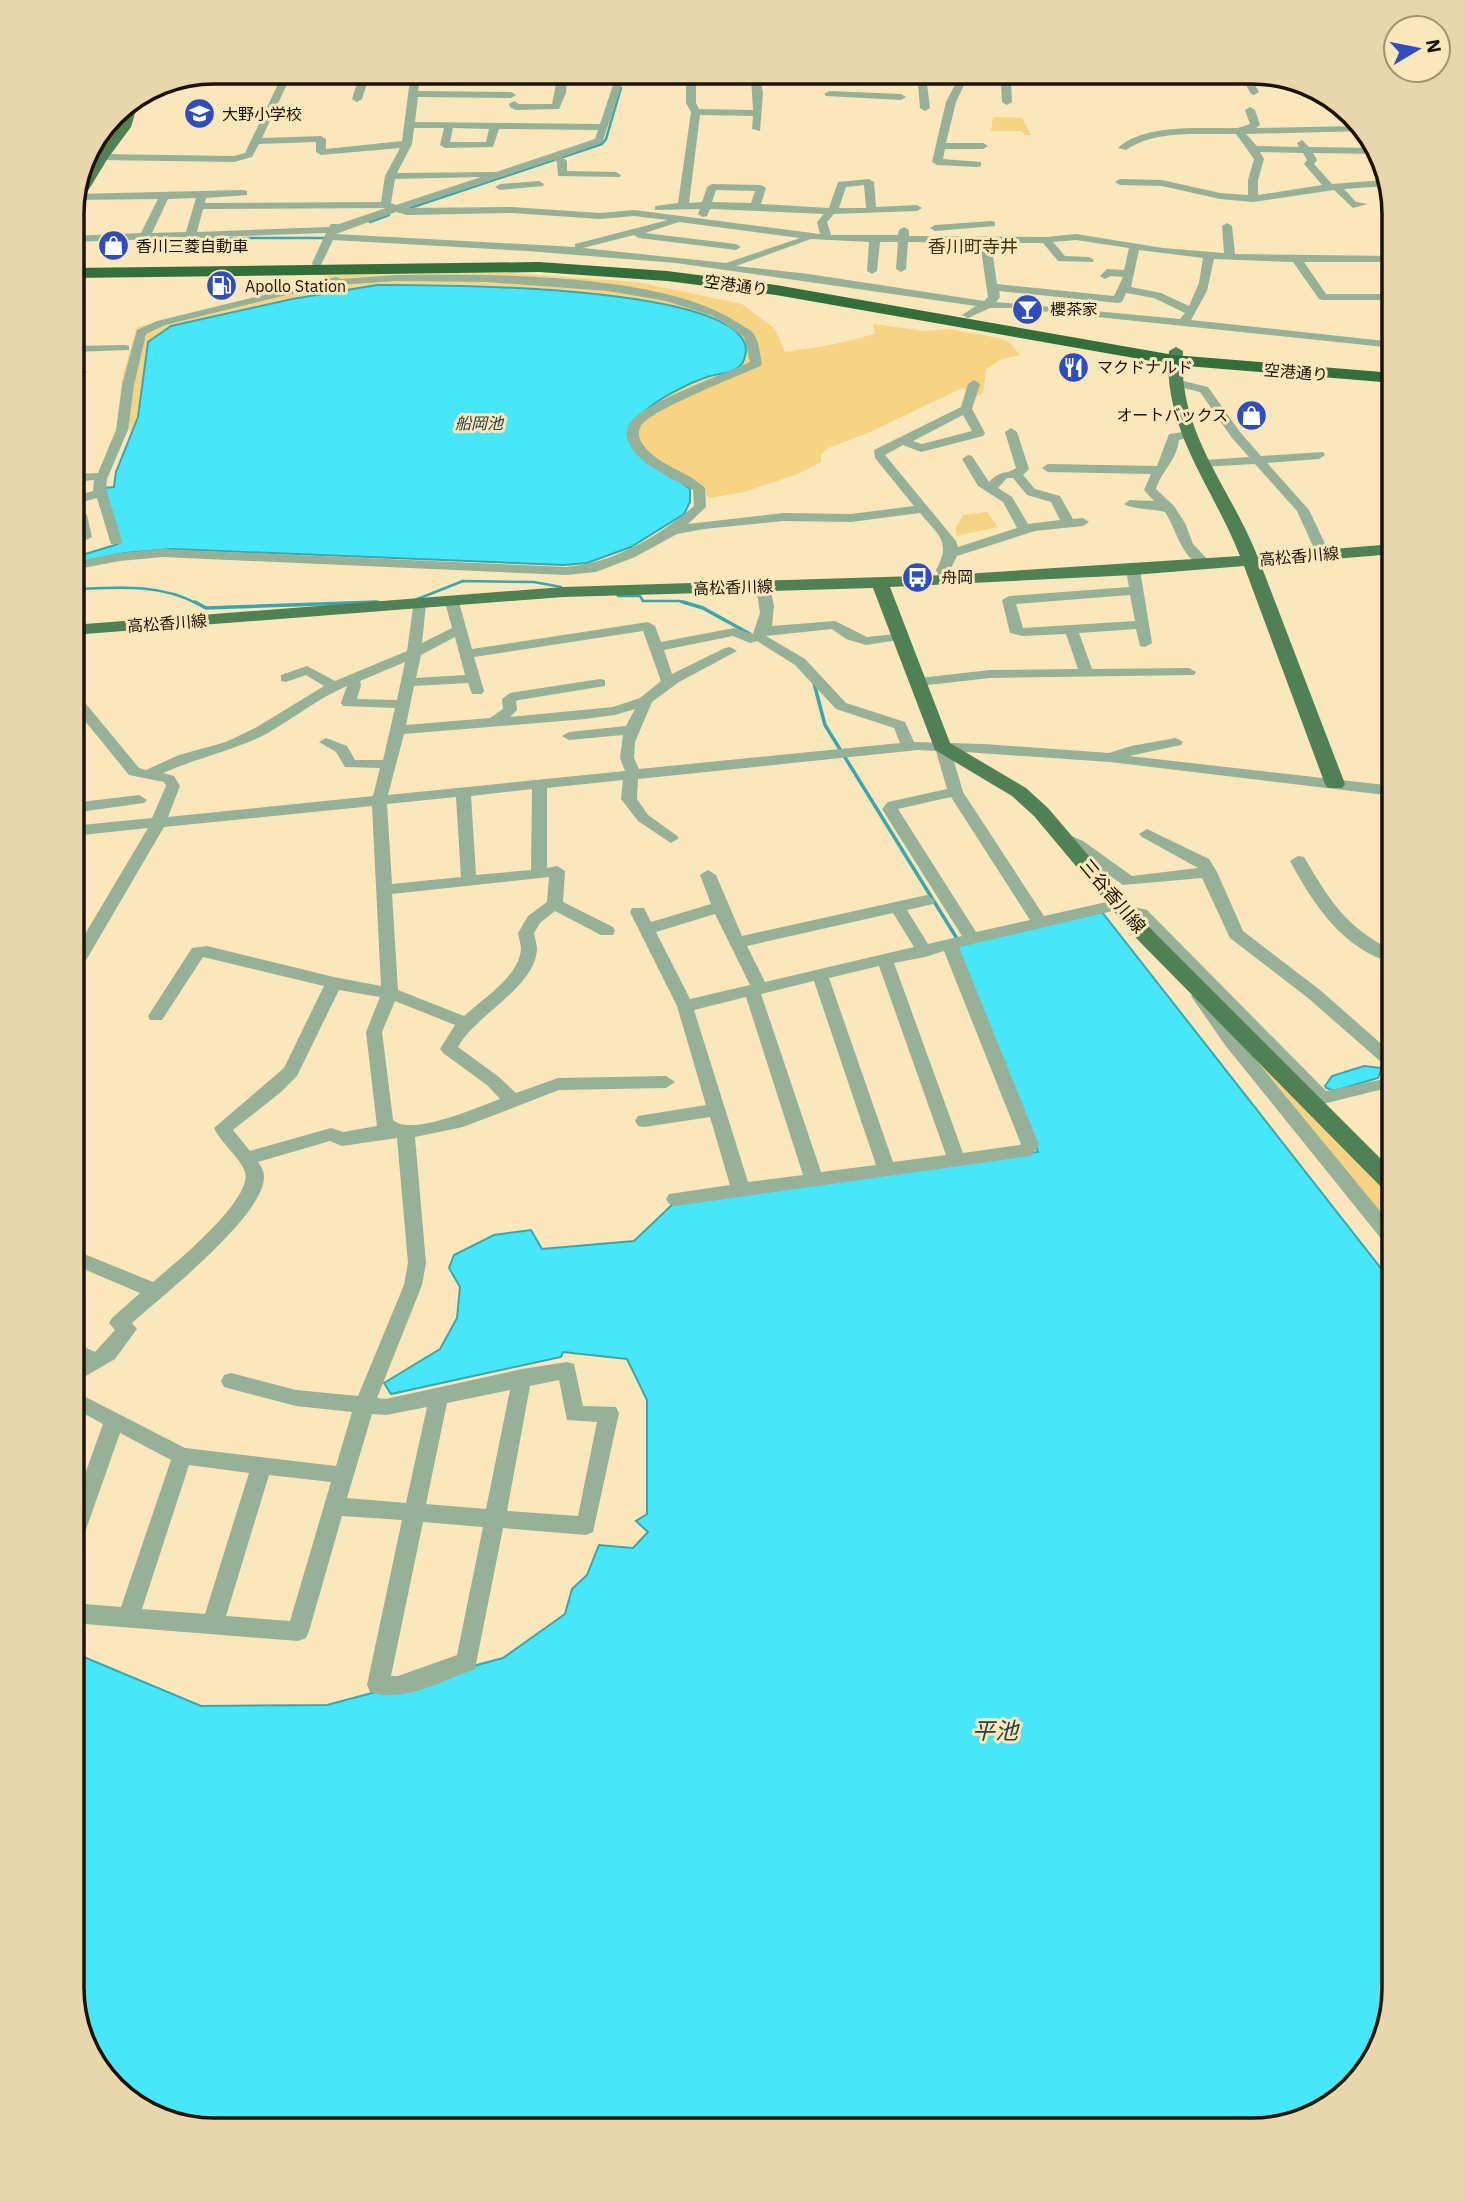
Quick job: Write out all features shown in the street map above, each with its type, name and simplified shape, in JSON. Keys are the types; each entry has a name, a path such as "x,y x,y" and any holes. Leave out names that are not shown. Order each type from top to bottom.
{"highway":[{"name":"空港通り","path":"84,266 541,260 691,266 721,269 1175,355 1382,369"},
{"name":"空港通り","path":"84,273 539,267 715,281 1259,369 1382,377"}],"main road":[{"path":"89,178 125,127 128,116"},
{"path":"1175,355 1178,401 1204,464 1250,560 1335,784"},
{"name":"高松香川線","path":"84,628 563,592 880,583 1047,575 1382,550"},
{"path":"880,583 942,746"},
{"name":"三谷香川線","path":"942,746 1019,792 1199,992 1382,1174"}],"street":[{"path":"102,157 234,159 249,155 283,84"},
{"path":"357,99 362,84"},
{"path":"386,205 390,176 407,144 414,84"},
{"path":"468,107 472,84"},
{"path":"412,94 469,94 513,99 515,107 556,107 564,84"},
{"path":"331,234 557,158 599,141 618,84"},
{"path":"683,206 696,112 691,103 691,84"},
{"path":"755,84 757,129"},
{"path":"826,84 829,97 901,97"},
{"path":"922,84 925,108"},
{"path":"958,84 937,162 977,164"},
{"path":"1006,84 1007,102"},
{"path":"1250,84 1254,92"},
{"path":"538,96 560,96"},
{"path":"556,126 561,109"},
{"path":"1239,131 1255,125 1250,110"},
{"path":"696,112 757,113"},
{"path":"455,114 445,145 490,145 495,113"},
{"path":"531,126 533,114"},
{"path":"410,125 605,127"},
{"path":"1123,148 1133,139 1159,130 1199,133 1350,129"},
{"path":"1291,130 1307,149 1312,160 1309,164 1353,205 1363,204"},
{"path":"1239,131 1259,159 1253,180 1253,199"},
{"path":"256,141 321,139 321,152 407,144"},
{"path":"941,146 983,146"},
{"path":"1254,149 1366,151"},
{"path":"557,158 562,174 611,178"},
{"path":"500,187 539,185 535,165"},
{"path":"390,176 428,178 460,174 506,174"},
{"path":"1120,181 1162,183 1220,196 1253,199 1332,186 1379,183"},
{"path":"827,237 822,222 831,211 842,184 869,182 871,210"},
{"path":"568,250 706,212 709,189 712,187 761,188 756,205"},
{"path":"201,201 243,193"},
{"path":"145,237 164,196"},
{"path":"85,200 164,196 201,201 386,205 407,212 512,210 600,216 708,205 756,205 831,211 917,208"},
{"path":"190,236 201,201"},
{"path":"317,263 342,206"},
{"path":"84,239 331,234 568,250 691,266 780,232 795,223 802,208"},
{"path":"634,213 813,237 1046,240 1079,235 1135,246 1209,255 1298,261 1382,259"},
{"path":"901,269 904,230 989,220 999,240"},
{"path":"1227,226 1230,256"},
{"path":"629,234 746,243"},
{"path":"721,269 813,237"},
{"path":"872,271 875,238"},
{"path":"968,315 988,305 994,297 985,239"},
{"path":"1046,240 1062,259 1089,260"},
{"path":"992,287 1118,300 1129,274 1135,246"},
{"path":"1184,322 1204,289 1209,255"},
{"path":"1298,261 1323,298 1382,297"},
{"path":"99,493 101,478 122,430 128,385 141,332 151,326 199,313 326,284 380,268"},
{"path":"721,269 832,281 988,305 1184,322 1382,344"},
{"path":"1105,276 1107,272 1129,274"},
{"path":"84,564 163,553 566,571 591,569 673,531 700,507 699,488 664,469 639,449 632,436 638,421 659,408 756,364 754,345 748,332 739,324 714,312 666,297 571,284 405,278 326,284"},
{"path":"1123,289 1157,295 1192,312"},
{"path":"84,349 125,348"},
{"path":"1175,383 1203,389 1257,460 1303,510 1323,554"},
{"path":"948,580 943,570 952,553 950,541 879,456 880,450 966,409 974,384"},
{"path":"903,441 921,448 976,435 979,433 966,409"},
{"path":"991,487 1003,475 1016,474 1023,469 1011,432"},
{"path":"1191,435 1173,437 1171,454 1163,470 1151,484 1150,490 1170,509 1179,523 1187,545 1204,563"},
{"path":"1204,464 1319,454"},
{"path":"968,459 982,483 1008,500 1025,530"},
{"path":"1048,468 1163,470"},
{"path":"1016,474 1031,492 1056,499 1068,523"},
{"path":"84,478 101,478"},
{"path":"84,497 102,492 116,541"},
{"path":"1130,504 1147,503 1170,509"},
{"path":"673,531 729,521 782,517 851,518 925,508"},
{"path":"952,553 1025,530 1083,522"},
{"path":"1133,570 1146,643"},
{"path":"1047,575 1055,595"},
{"path":"759,636 768,611 763,586"},
{"path":"1136,591 1009,600 1015,630 1022,632 1142,625"},
{"path":"408,682 453,681 475,684 452,601"},
{"path":"399,1131 384,1123 374,1032 390,993 379,801 404,704 414,653 419,604"},
{"path":"656,647 734,632 759,636 835,625 851,636 866,641 900,636"},
{"path":"467,654 649,626 669,684"},
{"path":"149,774 184,758 242,740 334,686 414,653 460,629"},
{"path":"1071,629 1087,672"},
{"path":"759,636 800,662 842,706 900,725 909,747"},
{"path":"398,730 615,711 645,701 669,684 730,651"},
{"path":"286,678 307,670 334,686"},
{"path":"919,682 990,674 1189,672"},
{"path":"352,679 354,685 348,703 404,704"},
{"path":"493,723 507,715 510,710 509,699 515,696 600,683"},
{"path":"645,701 629,730 626,746 629,768 633,775 629,799 643,818 671,838"},
{"path":"84,719 134,772 169,779 173,786 158,821 84,950"},
{"path":"569,736 629,730"},
{"path":"326,742 342,749 350,764 389,764"},
{"path":"1110,758 1131,750 1176,742"},
{"path":"84,830 909,747 942,746 1110,758 1382,790"},
{"path":"942,746 955,792 1041,924"},
{"path":"540,785 540,874"},
{"path":"955,792 893,805 890,810 973,940"},
{"path":"463,793 470,881"},
{"path":"84,807 133,801 127,825"},
{"path":"1147,834 1203,863 1236,934 1314,994 1382,1054"},
{"path":"1062,837 1078,844 1129,881 1209,872"},
{"path":"1298,862 1328,913 1358,939 1382,952"},
{"path":"383,890 557,871 555,904"},
{"path":"708,876 756,990 814,1180"},
{"path":"737,943 927,900"},
{"path":"555,904 607,931"},
{"path":"514,1102 493,1081 449,1049 453,1036 519,973 530,955 530,942 526,933 529,925 555,904"},
{"path":"647,929 720,907"},
{"path":"897,907 925,952"},
{"path":"685,1006 1122,907 1140,914 1323,1098 1382,1084"},
{"path":"638,912 685,1006 741,1190"},
{"path":"675,1199 1024,1151 1030,1145 950,945"},
{"path":"156,1016 198,952 207,951 334,983 390,993 468,1024"},
{"path":"885,961 957,1160"},
{"path":"820,976 887,1170"},
{"path":"84,1368 108,1353 127,1329 119,1323 230,1222 251,1194 256,1179 254,1170 223,1128 275,1088 291,1072 334,983"},
{"path":"1199,992 1200,999 1231,1041 1382,1226"},
{"path":"245,1158 331,1134 342,1139 457,1122 558,1084 666,1082"},
{"path":"644,1121 716,1110"},
{"path":"84,1614 298,1631 365,1403 413,1285 416,1263 399,1131"},
{"path":"84,1261 154,1291"},
{"path":"84,1355 95,1361"},
{"path":"231,1381 296,1398 386,1407 522,1377 567,1370 574,1414 608,1413 586,1526 333,1506"},
{"path":"439,1395 378,1685 398,1686 467,1662 522,1377"},
{"path":"84,1405 182,1456 342,1475"},
{"path":"84,1505 114,1422"},
{"path":"128,1618 182,1456"},
{"path":"212,1626 261,1466"}],"shaded area":[{"path":"993,117 1022,118 1031,135 1025,135 1021,131 991,131"},
{"path":"508,273 637,282 742,304 775,329 785,352 831,345 875,334 873,324 923,331 949,329 999,338 1010,343 1020,355 1002,359 986,369 983,393 977,396 962,388 870,432 826,449 821,455 821,462 798,474 744,492 710,498 700,491 690,489 630,444 639,418 656,402 699,382 737,369 746,349 743,341 739,334 714,318 673,306 622,297 508,286 374,286 298,297 171,326 164,329 132,432 118,423 123,374 137,327 322,283 324,275"},
{"path":"987,512 998,527 956,536 956,527 963,515"},
{"path":"1241,1043 1382,1183 1382,1222"}],"water":[{"name":"船岡池","path":"377,285 521,288 655,302 708,316 740,336 743,362 730,372 710,376 673,392 647,409 639,418 631,445 690,489 690,502 684,514 631,547 587,563 564,565 172,549 125,553 84,562 84,554 118,544 102,488 114,487 116,472 138,417 148,342 171,326 292,299"},
{"name":"平池","path":"1102,912 1382,1270 1382,1988 1378,2022 1365,2053 1344,2080 1317,2101 1286,2114 1252,2118 205,2118 188,2116 149,2101 122,2080 101,2053 88,2022 85,2005 84,1657 201,1706 327,1705 503,1658 565,1614 572,1589 587,1575 599,1545 633,1548 648,1532 636,1521 647,1514 647,1400 627,1359 563,1352 561,1357 391,1394 384,1383 440,1349 457,1318 460,1287 449,1268 454,1255 494,1235 531,1230 542,1249 634,1241 675,1202 1038,1152 957,946"},
{"path":"1364,1066 1382,1068 1378,1078 1334,1091 1326,1088 1332,1076"}],"waterway":[{"path":"410,208 602,144 606,139 621,88"},
{"path":"370,222 389,215"},
{"path":"182,238 327,238"},
{"path":"415,600 463,581 534,582 561,587"},
{"path":"84,589 155,590 198,604"},
{"path":"615,590 618,596 640,596 643,601 679,601 689,604"},
{"path":"195,602 206,608 377,602"},
{"path":"327,604 379,602"},
{"path":"683,602 703,608 750,634"},
{"path":"814,683 825,725 956,937"}],"place":[{"name":"大野小学校","path":"199,114"},
{"name":"香川三菱自動車","path":"113,246"},
{"name":"Apollo Station","path":"222,286"},
{"name":"櫻茶家","path":"1027,309"},
{"name":"マクドナルド","path":"1074,367"},
{"name":"オートバックス","path":"1251,415"},
{"name":"舟岡","path":"918,577"}],"district":[{"name":"香川町寺井","path":"973,246"}]}
